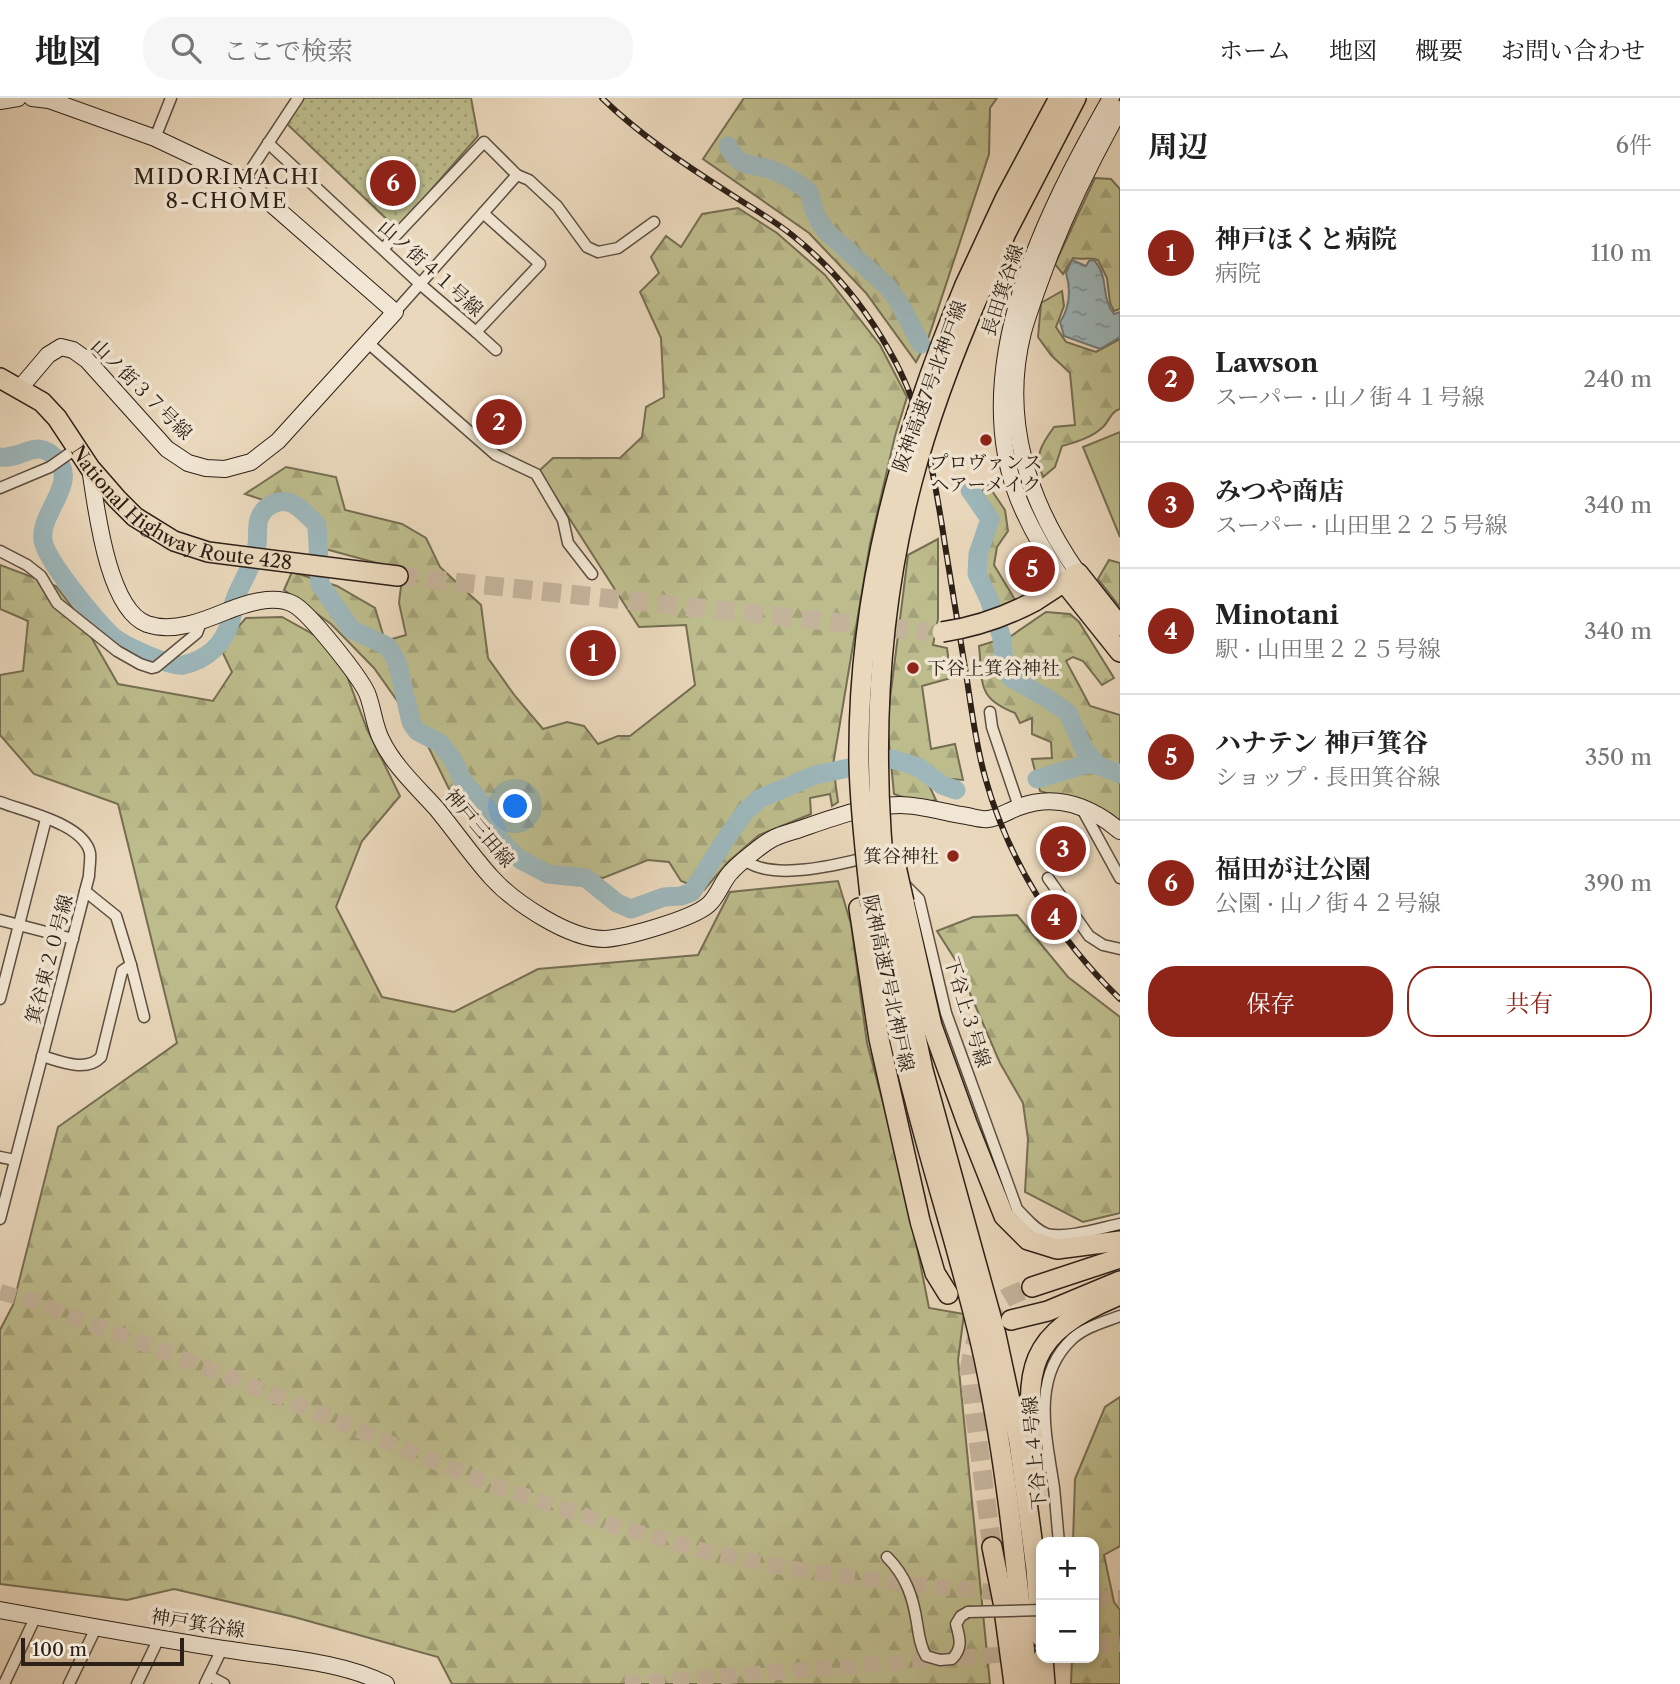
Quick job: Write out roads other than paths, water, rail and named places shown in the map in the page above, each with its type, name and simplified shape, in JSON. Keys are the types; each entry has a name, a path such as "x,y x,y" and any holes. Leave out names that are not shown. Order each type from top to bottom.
{"highway":[{"name":"阪神高速7号北神戸線","path":"1028,1684 1011,1519 984,1359 890,1002 881,905 894,860 880,748 879,705 888,604 911,484 972,288 1005,198 1059,98"},
{"name":"阪神高速7号北神戸線","path":"1038,1600 1019,1442 996,1335 881,905 864,832 859,763 864,651 892,490 906,443 939,347 1006,233 1076,98"},
{"name":"National Highway Route 428","path":"0,378 20,388 49,410 72,452 135,517 174,541 208,552 398,576"},
{"path":"935,632 965,629 990,621 1035,601 1071,577"},
{"path":"1071,577 1120,626"},
{"path":"1071,577 1120,652"},
{"path":"881,905 932,1026 1004,1216 1028,1240 1057,1249 1120,1241"},
{"path":"881,905 879,1039 920,1221 935,1273 947,1294"},
{"path":"1032,1287 1120,1258"},
{"path":"1011,1320 1048,1311 1120,1281"},
{"path":"1040,1537 1030,1407 1034,1368 1045,1343 1063,1324 1120,1295"},
{"path":"992,1547 1003,1602 1014,1684"},
{"path":"1044,1663 1046,1684"},
{"path":"1046,1684 1048,1663"}],"street":[{"path":"0,100 18,98"},
{"path":"32,98 49,100 155,138 244,180 395,312"},
{"path":"155,138 171,98"},
{"name":"長田箕谷線","path":"1071,577 1031,527 1017,497 1009,470 1002,420 1003,363 1009,329 1038,246 1056,203 1111,98"},
{"path":"244,180 296,99"},
{"name":"長田箕谷線","path":"1071,577 1031,487 1023,462 1016,416 1016,379 1023,334 1036,291 1068,209 1120,109"},
{"path":"383,250 484,142 517,175 529,180 557,206 587,247 598,252 618,248 654,222"},
{"name":"山ノ街４１号線","path":"268,143 420,284 477,332 540,264 483,213"},
{"name":"山ノ街３７号線","path":"20,388 48,355 61,347 74,350 87,360 167,449 188,463 225,469 251,462 278,441 517,175"},
{"path":"477,332 496,350"},
{"path":"367,342 496,455 536,474 563,520 568,543 592,574"},
{"path":"0,488 50,467 72,452"},
{"name":"神戸三田線","path":"90,468 106,556 118,591 131,611 143,622 156,626 187,625 244,604 276,600 291,603 308,616 364,687 373,708 379,736 391,755 493,879 526,906 568,931 603,939 648,931 708,906 732,871 773,838 848,813 901,805 987,820 1038,800 1053,800 1081,807 1108,821 1120,831"},
{"path":"0,551 27,565 41,576 57,603 117,651 140,664 156,667 197,633 202,620"},
{"path":"990,712 992,727 1019,807"},
{"name":"箕谷東２０号線","path":"0,802 70,828 85,839 90,855 85,891 0,1219"},
{"path":"1081,807 1120,878"},
{"path":"0,999 46,819"},
{"name":"下谷上３号線","path":"746,861 756,868 798,870 875,856 904,884 919,899 946,1013 1017,1209 1032,1225 1048,1234 1064,1234 1120,1224"},
{"path":"1048,878 1089,936 1103,945 1120,949"},
{"path":"85,891 116,916 144,1017"},
{"path":"0,920 73,939"},
{"path":"42,1056 83,1066 95,1063 101,1057 122,971 131,965"},
{"path":"0,1157 15,1160"},
{"name":"下谷上４号線","path":"1058,1537 1044,1413 1046,1386 1051,1368 1072,1338 1090,1327 1120,1316"},
{"path":"887,1557 905,1580 914,1602 922,1648 926,1656 940,1660 952,1659 957,1654 960,1640 956,1624 961,1616 968,1612 1036,1609"},
{"name":"神戸箕谷線","path":"0,1610 328,1666 386,1684"},
{"path":"4,1684 36,1616"},
{"path":"69,1684 96,1628"},
{"path":"137,1684 159,1638"},
{"path":"222,1649 207,1680 224,1684"}],"water":[{"path":"1072,260 1086,266 1089,261 1094,260 1102,274 1110,308 1114,314 1120,312 1120,337 1100,349 1064,336 1060,322 1068,304 1069,286 1066,273"}],"waterway":[{"path":"728,146 741,162 780,173 809,192 817,216 827,232 887,286 921,344"},
{"path":"0,457 37,449 50,453 58,461 63,470 63,479 43,530 46,549 83,603 111,635 124,644 177,665 192,663 207,655 228,629 233,604 257,546 258,523 262,513 270,505 281,502 298,507 317,525 320,584 351,629 387,646 398,665 411,722 417,731 440,743 453,760 463,781 488,810 501,842 521,860 548,874 586,878 617,903 631,909 664,897 692,892 745,812 759,799 815,775 892,759 918,767 942,785 956,790"},
{"path":"970,490 990,519 978,554 977,574 1002,638 1004,665 1010,677 1068,713 1084,749 1097,765"},
{"path":"1037,779 1087,764 1120,774"}],"tunnel":[{"path":"398,576 928,632"},
{"path":"992,1547 969,1372 975,1343 987,1316 1004,1299 1032,1287"},
{"path":"0,1292 35,1302 235,1379 489,1484 612,1525 700,1550 786,1568 1011,1594"},
{"path":"1099,1598 1120,1598"},
{"path":"1099,1646 1120,1644"},
{"path":"625,1684 1021,1653"}],"railway":[{"path":"602,98 663,148 807,247 847,289 890,352 912,398 932,470 977,741 995,808 1021,868 1056,925 1097,976 1120,999"}],"place":[{"name":"福田が辻公園","path":"393,183"},
{"name":"Lawson","path":"499,422"},
{"name":"プロヴァンス ヘアーメイク","path":"986,440"},
{"name":"ハナテン 神戸箕谷","path":"1032,569"},
{"name":"神戸ほくと病院","path":"593,653"},
{"name":"下谷上箕谷神社","path":"913,668"},
{"name":"みつや商店","path":"1063,849"},
{"name":"箕谷神社","path":"953,856"},
{"name":"Minotani","path":"1054,917"}],"district":[{"name":"MIDORIMACHI 8-CHOME","path":"227,189"}]}
